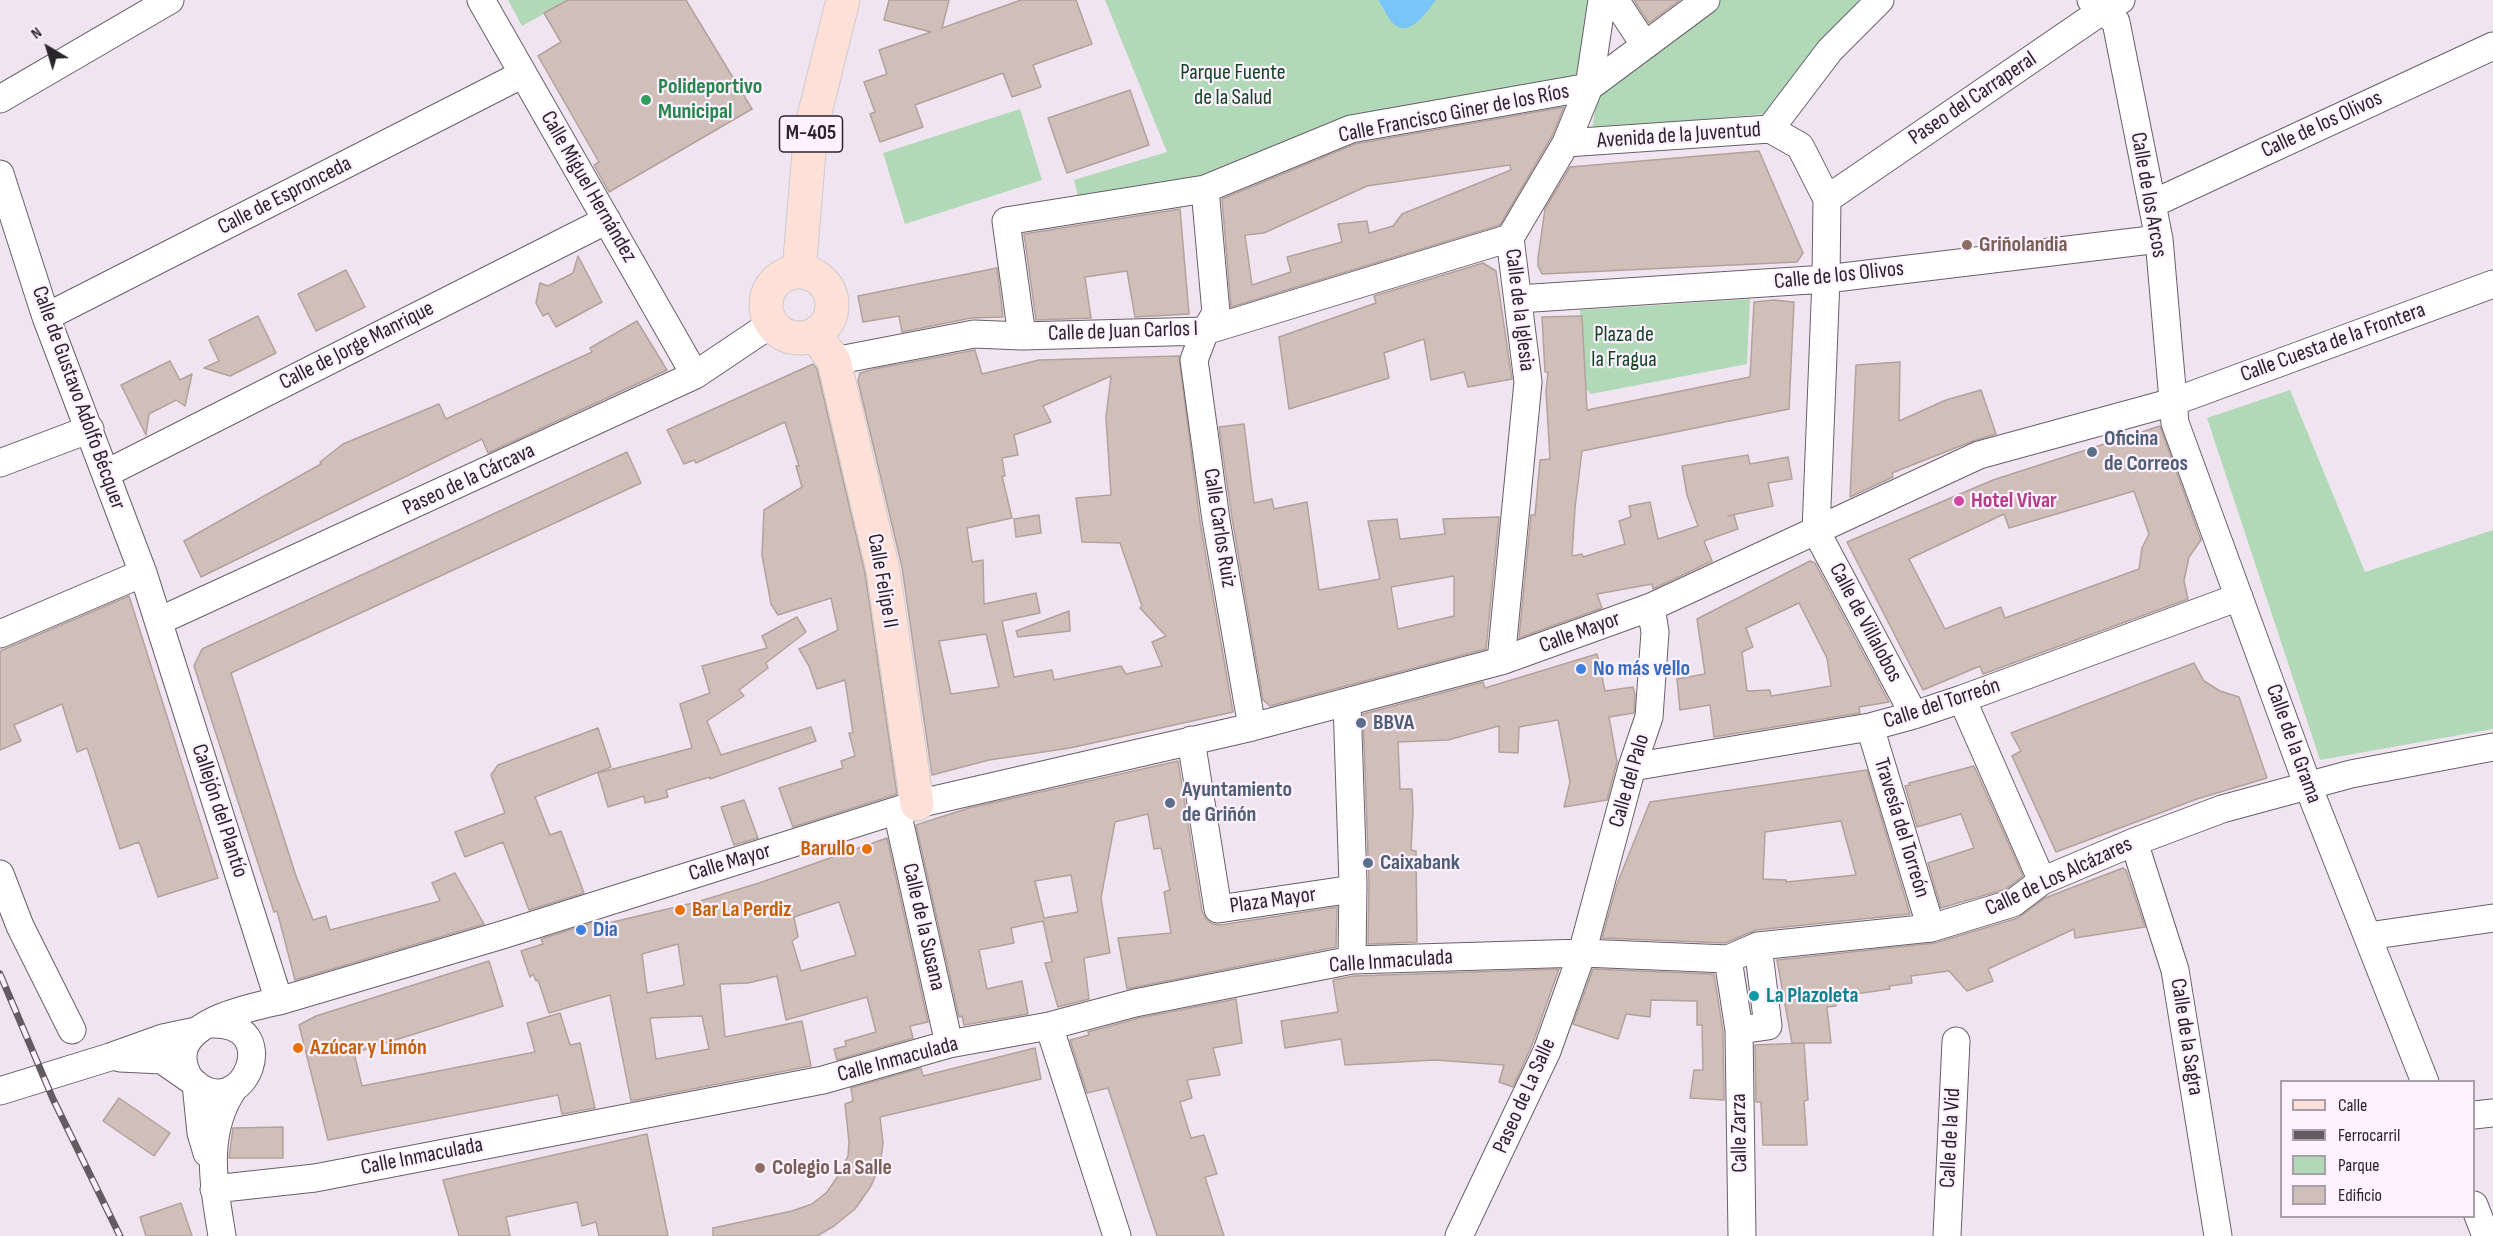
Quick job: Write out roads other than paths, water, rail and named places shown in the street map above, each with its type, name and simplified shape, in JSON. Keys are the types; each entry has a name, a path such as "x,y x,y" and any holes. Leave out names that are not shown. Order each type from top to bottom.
{"main road":[{"name":"M-405","path":"799,271 811,129 843,0"},
{"path":"799,271 819,278 827,286 831,296 830,318 815,334 803,338 791,338 780,333 771,324 765,304 771,285 779,277 799,271"},
{"path":"815,334 834,362"},
{"name":"Calle Felipe II","path":"834,362 883,570 907,807"}],"street":[{"path":"0,99 170,0"},
{"name":"Calle Miguel Hernández","path":"481,0 695,375"},
{"path":"1589,87 1602,0"},
{"path":"1615,0 1644,44"},
{"name":"Calle de la Iglesia","path":"1501,661 1528,382 1510,238 1566,143 1589,87 1706,0"},
{"path":"1770,129 1830,50 1880,0"},
{"name":"Paseo del Carraperal","path":"1827,199 2105,3"},
{"name":"Calle de los Arcos","path":"2105,3 2115,22 2159,239 2173,402"},
{"name":"Calle de los Olivos","path":"2152,204 2493,46"},
{"name":"Calle de Espronceda","path":"46,317 523,74"},
{"name":"Calle Francisco Giner de los Ríos","path":"1022,336 1006,221 1205,189 1351,129 1589,87"},
{"name":"Avenida de la Juventud","path":"1566,143 1770,129 1800,146 1827,199 1816,531"},
{"name":"Calle de Gustavo Adolfo Bécquer","path":"0,174 46,317 107,472 159,621"},
{"name":"Calle Carlos Ruiz","path":"1205,189 1216,312 1204,331 1194,360 1216,520 1252,727"},
{"name":"Calle de Jorge Manrique","path":"107,472 607,220"},
{"name":"Calle de Juan Carlos I","path":"834,362 974,334 1022,336 1204,331 1510,238"},
{"name":"Calle de los Olivos","path":"1518,299 1826,279 2159,239"},
{"name":"Calle Cuesta de la Frontera","path":"1841,519 1979,455 2173,402 2493,284"},
{"name":"Paseo de la Cárcava","path":"159,621 695,375 771,324"},
{"name":"Calle de la Grama","path":"2173,402 2175,423 2308,786 2425,1080"},
{"path":"0,463 90,429"},
{"path":"1819,488 1841,519"},
{"name":"Calle Mayor","path":"0,1090 203,1027 244,1009 279,1001 502,935 907,807 1252,727 1501,661 1651,607 1841,519"},
{"name":"Calle de Villalobos","path":"1816,531 1914,715"},
{"path":"0,634 143,573"},
{"name":"Calle del Torreón","path":"1632,767 1870,727 1914,715 2239,597"},
{"name":"Calle del Palo","path":"1582,953 1632,767 1649,717 1655,632 1651,607"},
{"name":"Callejón del Plantío","path":"159,621 279,1001"},
{"path":"1962,699 2042,881"},
{"path":"1340,704 1353,889 1352,960"},
{"name":"Travesía del Torreón","path":"1870,727 1931,928"},
{"name":"Plaza Mayor","path":"1189,741 1218,909 1353,889"},
{"name":"Calle de Los Alcázares","path":"1582,953 1728,959 1758,945 1931,928 2013,903 2042,881 2134,842 2222,809 2351,774 2493,747"},
{"name":"Calle de la Susana","path":"907,807 949,1044"},
{"name":"Calle de la Sagra","path":"2134,842 2175,970 2218,1236"},
{"path":"0,874 20,926 72,1030"},
{"path":"2368,936 2493,918"},
{"path":"1728,959 1739,1030 1768,1026 1758,945"},
{"name":"Calle Inmaculada","path":"213,1176 315,1178 823,1080 949,1044 1049,1026 1135,1003 1352,960 1582,953"},
{"name":"Paseo de La Salle","path":"1470,1232 1547,1051 1582,953"},
{"path":"213,1176 215,1135 224,1105 234,1088 248,1075 252,1063 252,1051 267,1015 279,1001"},
{"path":"222,1236 213,1176 201,1133 193,1082 184,1067 183,1055 188,1040 203,1027 222,1023 236,1028 246,1037 252,1051"},
{"path":"1049,1026 1117,1236"},
{"name":"Calle Zarza","path":"1739,1030 1742,1236"},
{"name":"Calle de la Vid","path":"1947,1236 1956,1041"},
{"path":"110,1057 162,1060 208,1091 223,1092 234,1088"},
{"path":"2475,1115 2493,1113"},
{"path":"2475,1208 2486,1236"}],"water":[{"path":"1378,0 1436,0 1422,17 1404,28 1397,27 1391,21"}],"railway":[{"path":"0,974 53,1099 120,1236"}],"place":[{"name":"Polideportivo Municipal","path":"646,100"},
{"name":"Griñolandia","path":"1967,245"},
{"name":"Oficina de Correos","path":"2092,452"},
{"name":"Hotel Vivar","path":"1959,501"},
{"name":"No más vello","path":"1581,669"},
{"name":"BBVA","path":"1361,723"},
{"name":"Ayuntamiento de Griñón","path":"1170,803"},
{"name":"Barullo","path":"867,849"},
{"name":"Caixabank","path":"1368,863"},
{"name":"Bar La Perdiz","path":"680,910"},
{"name":"Dia","path":"581,930"},
{"name":"La Plazoleta","path":"1754,996"},
{"name":"Azúcar y Limón","path":"298,1048"},
{"name":"Colegio La Salle","path":"760,1168"}],"park label":[{"name":"Parque Fuente de la Salud","path":"1233,86"},
{"name":"Plaza de la Fragua","path":"1624,348"}]}
